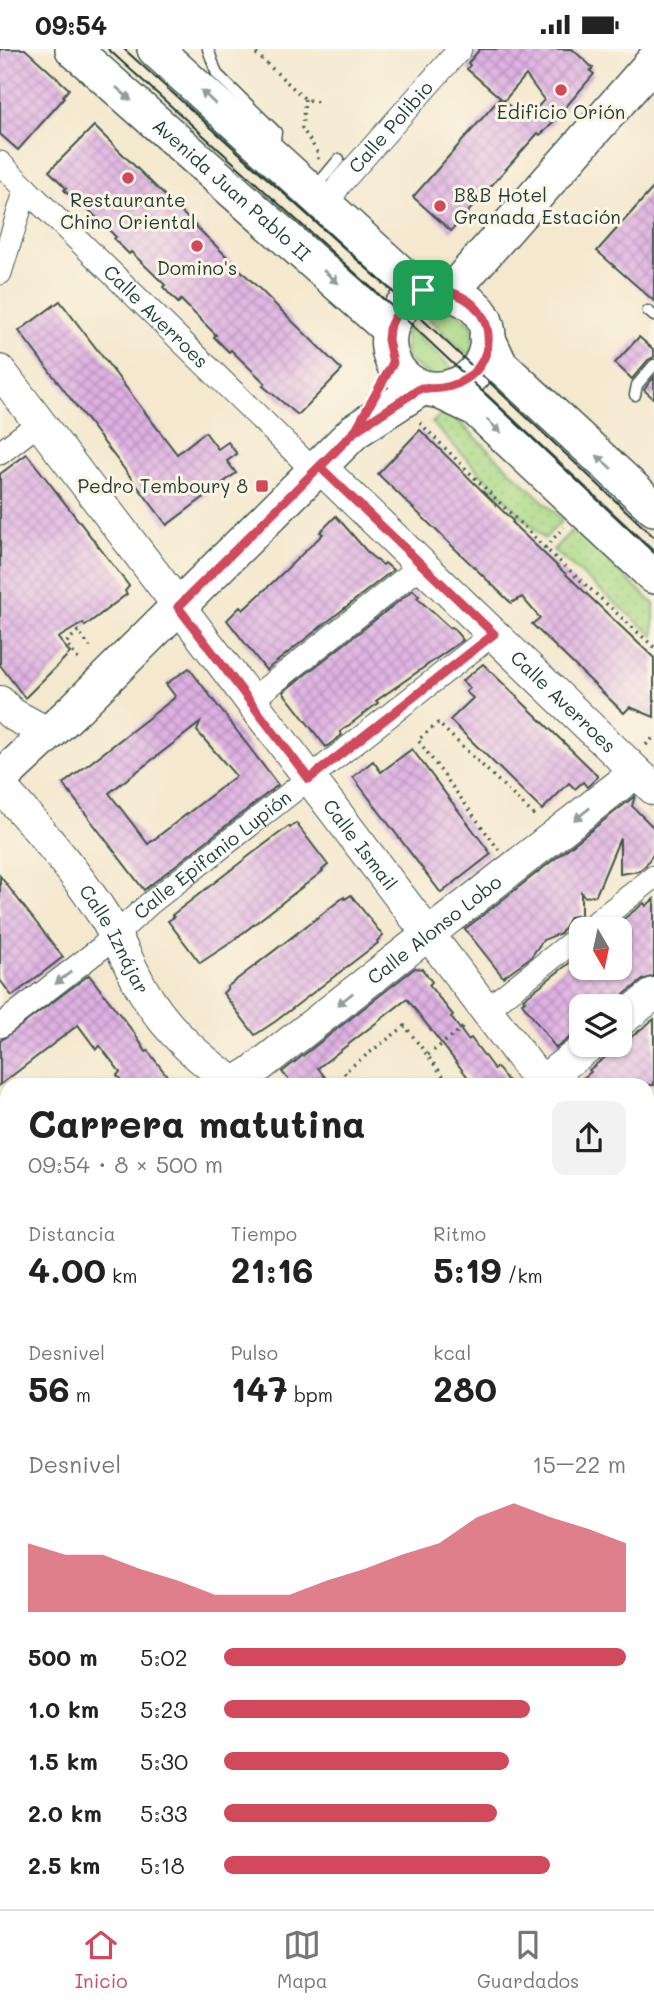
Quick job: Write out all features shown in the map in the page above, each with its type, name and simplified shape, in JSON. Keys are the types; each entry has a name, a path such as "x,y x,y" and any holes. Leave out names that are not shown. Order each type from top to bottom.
{"main road":[{"name":"Avenida Juan Pablo II","path":"72,49 389,329"},
{"path":"155,49 272,157 322,189 400,273 437,291 468,300 476,307 487,327 484,360 462,383 429,389 355,431"},
{"path":"648,61 437,291 413,295 397,311 389,329 388,340 393,363 403,375 475,408 654,576"},
{"path":"487,337 500,365 654,508"},
{"path":"0,779 49,734 355,431 393,363"}],"street":[{"name":"Calle Polibio","path":"322,189 331,198 340,184 460,49"},
{"name":"Calle Averroes","path":"0,163 317,470 645,769"},
{"path":"0,272 26,189"},
{"name":"Calle Ismail","path":"0,372 428,934 476,1017 535,1078"},
{"path":"0,453 39,423"},
{"path":"250,701 422,565"},
{"name":"Calle Epifanio Lupión","path":"0,1026 101,948 149,904 494,634"},
{"path":"0,702 12,714 49,734"},
{"name":"Calle Alonso Lobo","path":"243,1078 645,769"},
{"name":"Calle Iznájar","path":"0,786 37,828 102,913 141,988 161,1017 185,1045 226,1078"},
{"path":"603,917 654,877"},
{"path":"476,1017 569,944"},
{"path":"632,1012 654,995"},
{"path":"549,1078 575,1057"}],"lane":[{"path":"208,49 217,74 276,132 272,157"},
{"path":"322,189 339,159"},
{"path":"635,395 637,385 654,365"}],"path":[{"path":"251,49 305,99 318,102"},
{"path":"305,99 302,128 318,153 322,189"},
{"path":"420,423 545,548 654,647"},
{"path":"545,548 570,520"},
{"path":"78,659 65,643 71,637 78,631 90,647"},
{"path":"503,855 418,740 438,723 543,824"},
{"path":"645,769 654,737"},
{"path":"428,1055 476,1017"},
{"path":"349,1078 344,1072 405,1026 445,1078"}],"green space":[{"path":"443,304 472,324 472,358 419,310"},
{"path":"405,325 457,373 434,378 406,359"},
{"path":"441,414 455,418 563,520 544,539 432,423"},
{"path":"573,529 654,604 654,636 553,550"}],"building":[{"path":"0,49 25,49 69,89 18,150 0,134"},
{"path":"480,49 572,49 593,68 590,71 594,74 548,128 540,135 538,133 451,231 413,197 500,98 526,120 544,100 526,75 504,101 467,69 470,65 468,63"},
{"path":"94,126 342,370 298,415 263,386 265,383 231,350 229,352 181,300 178,303 163,287 165,285 131,252 129,254 82,203 80,206 49,171"},
{"path":"654,187 654,301 597,251"},
{"path":"60,301 177,454 205,432 218,449 228,442 237,454 227,461 236,473 167,525 19,331"},
{"path":"639,337 654,350 654,357 648,360 632,379 615,363"},
{"path":"654,377 654,399 644,390"},
{"path":"420,430 513,521 512,523 654,658 654,717 630,707 624,713 532,624 540,618 522,597 511,603 378,474"},
{"path":"27,454 129,586 125,591 127,594 85,626 83,623 58,638 70,653 25,698 0,665 0,474"},
{"path":"336,516 370,555 393,570 266,670 227,620 240,607 243,610 270,585 323,534 320,532"},
{"path":"413,590 419,596 417,598 452,627 463,640 376,701 378,703 340,732 342,735 326,747 283,692"},
{"path":"483,664 598,777 587,787 583,782 575,789 569,783 542,810 450,720 473,698 466,692 470,688 462,681"},
{"path":"189,668 278,785 144,890 63,784 173,699 175,696 166,684","holes":["200,723 197,731 236,776 148,844 109,793"]},
{"path":"412,749 491,854 441,893 353,777 373,761 381,772"},
{"path":"635,796 632,806 654,828 654,852 646,865 639,871 620,874 620,838 596,895 585,897 581,892 581,915 569,917 561,933 543,940 531,957 503,977 465,929"},
{"path":"296,823 328,865 226,946 200,963 168,921 174,917 172,915"},
{"path":"0,876 63,957 12,996 0,980"},
{"path":"351,895 383,936 378,943 255,1035 223,993 227,987 344,897 345,899"},
{"path":"654,899 654,976 643,980 625,994 569,994 569,1038 556,1048 522,1003 525,1001 523,999 569,963 569,980 632,980 632,917 626,917 644,903 646,906"},
{"path":"415,968 422,969 432,982 429,985 453,1015 451,1017 468,1040 471,1038 494,1069 497,1067 506,1078 469,1078 407,999 318,1068 326,1078 287,1078 282,1072"},
{"path":"89,975 169,1078 119,1078 117,1075 120,1072 100,1046 96,1049 78,1025 9,1078 0,1078 0,1041"},
{"path":"654,1019 654,1078 583,1078 591,1072 589,1070 606,1057 632,1057 632,1036"}],"tram line":[{"path":"108,49 397,311 654,553"},
{"path":"124,49 405,303 654,537"}],"place":[{"name":"Edificio Orión","path":"561,90"},
{"name":"Restaurante Chino Oriental","path":"128,178"},
{"name":"B&B Hotel Granada Estación","path":"440,206"},
{"name":"Domino's","path":"197,246"},
{"name":"Pedro Temboury 8","path":"262,486"}],"route":[{"path":"423,290 413,295 397,311 389,329 388,340 393,363 355,431 178,607 309,779 494,634 320,467 355,431 421,388 436,390 452,387 469,378 481,366 487,349 487,327 476,307 450,292 423,290"}]}
